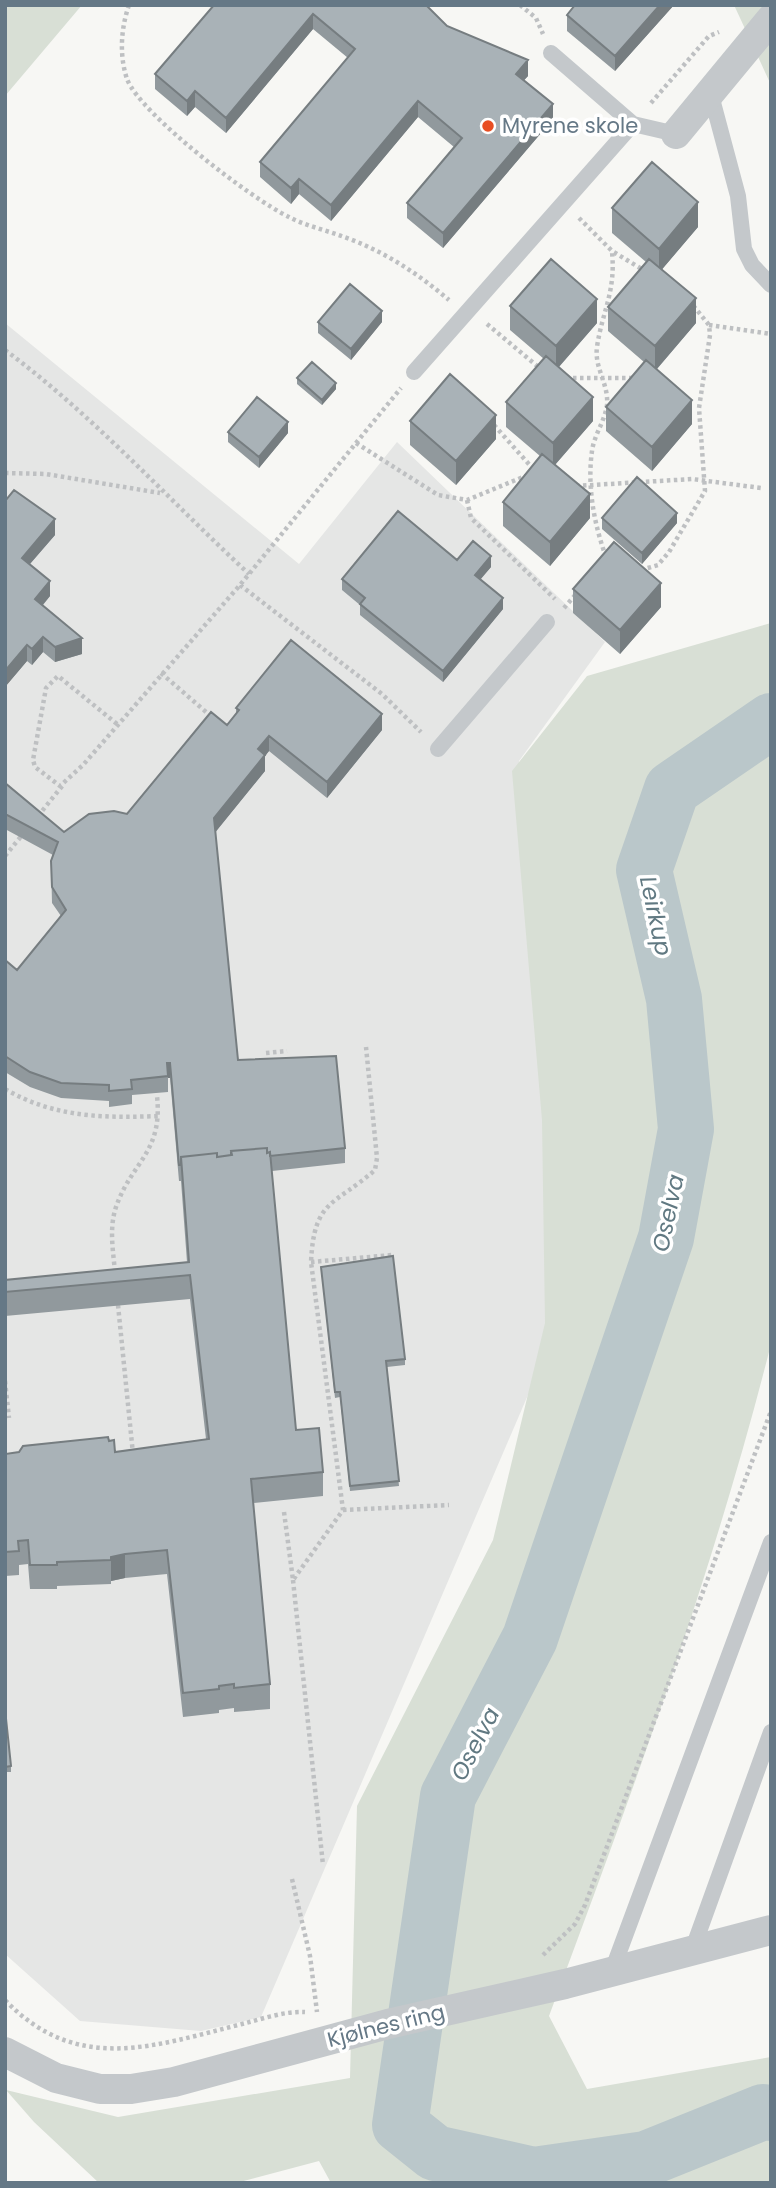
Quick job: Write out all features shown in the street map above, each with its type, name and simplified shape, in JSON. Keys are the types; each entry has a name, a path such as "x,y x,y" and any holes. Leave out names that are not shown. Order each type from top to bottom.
{"street":[{"path":"676,134 711,95 771,19"},
{"name":"Kjølnes ring","path":"5,2052 56,2078 100,2088 131,2090 174,2082 388,2024 771,1930"}],"lane":[{"path":"551,53 633,124 676,134"},
{"path":"711,95 738,196 744,249 752,265 771,285"},
{"path":"414,372 633,124"},
{"path":"438,749 547,622"},
{"path":"612,1971 771,1542"},
{"path":"692,1951 771,1732"}],"path":[{"path":"129,5 121,47 128,81 139,98 170,128 266,206 289,218 383,254 417,273 531,363 551,375"},
{"path":"520,5 536,18 551,53"},
{"path":"633,124 709,36 727,28"},
{"path":"564,202 612,251 652,275"},
{"path":"606,559 597,533 591,485 592,452 607,404 596,351 610,301 614,270 612,251"},
{"path":"682,295 709,325 771,334"},
{"path":"629,566 649,569 669,552 705,491 699,408 709,325"},
{"path":"5,350 75,406 249,574"},
{"path":"5,856 63,784 240,585 414,372"},
{"path":"565,379 643,378"},
{"path":"689,402 699,408"},
{"path":"488,419 536,472 544,474"},
{"path":"356,443 438,495 467,500 536,472"},
{"path":"5,473 46,474 163,493"},
{"path":"567,482 579,487 706,481 761,488"},
{"path":"467,500 471,518 565,609 583,585"},
{"path":"606,559 617,562"},
{"path":"598,567 606,559"},
{"path":"240,585 382,694 438,749"},
{"path":"161,673 220,723"},
{"path":"63,784 60,786 34,768 33,760 46,688 58,676 117,724"},
{"path":"293,1580 344,1510 312,1262 313,1230 328,1205 375,1170 377,1158 366,1046"},
{"path":"265,1054 287,1051"},
{"path":"5,1089 27,1102 89,1118 159,1116"},
{"path":"116,1283 111,1229 117,1205 152,1146 159,1116 157,1096"},
{"path":"312,1262 392,1255"},
{"path":"118,1305 133,1456"},
{"path":"5,1381 9,1418"},
{"path":"538,1958 561,1940 585,1905 771,1411"},
{"path":"344,1510 449,1505"},
{"path":"284,1512 323,1864"},
{"path":"292,1879 310,1956 317,2013"},
{"path":"5,2000 34,2025 54,2036 75,2046 96,2050 146,2047 298,2012"}],"shaded area":[{"path":"5,5 82,5 5,96"},
{"path":"734,5 771,5 771,85"},
{"path":"5,323 299,564 397,442 605,642 519,761 570,1297 261,2017 201,2031 80,2021 5,1954"},
{"path":"771,623 771,1344 724,1514 697,1599 611,1850 549,2016 587,2089 771,2057 771,2183 331,2183 319,2161 236,2183 99,2183 34,2122 6,2090 118,2117 350,2078 357,1806 493,1540 545,1323 542,1120 512,771 587,676"}],"building":[{"name":"Myrene skole","path":"214,5 426,5 447,26 528,60 516,74 553,104 443,233 407,203 462,138 418,101 331,205 299,179 291,188 260,162 355,49 313,14 226,118 195,91 187,101 155,74"},
{"path":"575,5 660,5 615,56 567,15"},
{"path":"652,162 698,202 659,249 612,208"},
{"path":"551,259 597,299 556,346 510,306"},
{"path":"649,259 696,298 655,346 608,307"},
{"path":"350,284 382,311 351,349 318,322"},
{"path":"546,356 593,397 553,443 506,402"},
{"path":"646,360 692,400 652,447 606,407"},
{"path":"312,362 336,383 322,400 297,378"},
{"path":"450,374 496,415 456,461 410,421"},
{"path":"257,397 288,422 259,457 228,432"},
{"path":"542,454 590,494 550,542 503,502"},
{"path":"637,477 677,513 642,553 602,518"},
{"path":"14,490 55,519 22,558 50,581 35,599 82,638 55,647 43,637 32,649 27,645 5,671 5,501"},
{"path":"398,511 457,560 473,541 491,556 475,575 503,598 443,671 360,604 365,598 342,579"},
{"path":"614,542 661,583 620,630 573,589"},
{"path":"291,640 382,714 327,782 269,736 258,749 265,755 214,818 238,1060 336,1056 345,1148 270,1156 267,1148 231,1151 231,1155 217,1157 217,1153 181,1157 179,1165 170,1063 167,1063 168,1076 131,1080 132,1089 109,1091 109,1085 61,1083 30,1072 5,1056 5,960 17,970 66,910 52,887 51,861 58,842 5,814 5,783 64,832 89,814 114,811 127,814 211,712 227,725 239,710 236,708"},
{"path":"267,1148 267,1153 270,1152 296,1430 319,1428 323,1472 251,1479 270,1684 234,1688 234,1684 219,1686 219,1689 183,1693 167,1550 125,1554 111,1557 111,1560 57,1562 57,1565 30,1565 28,1540 18,1541 19,1551 5,1552 5,1454 19,1452 23,1446 108,1437 109,1441 114,1440 115,1452 209,1439 190,1275 5,1292 5,1280 189,1262 181,1157 217,1153 217,1157 232,1155 231,1151"},
{"path":"393,1256 405,1359 386,1361 399,1481 350,1486 340,1392 335,1392 321,1267"},
{"path":"5,1709 11,1766 5,1767"}],"waterway":[{"name":"Oselva","path":"771,721 672,789 644,870 674,999 686,1129 666,1238 530,1638 448,1796 400,2125 435,2153 534,2175 646,2159 763,2112 771,2113"}],"place":[{"name":"Myrene skole","path":"488,126"}],"water label":[{"name":"Leirkup","path":"656,916"}]}
